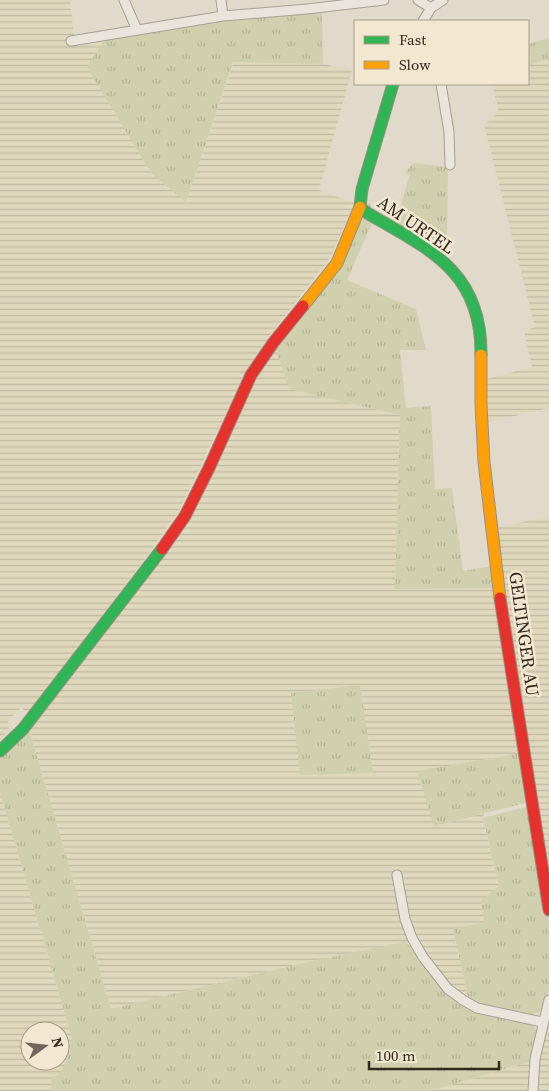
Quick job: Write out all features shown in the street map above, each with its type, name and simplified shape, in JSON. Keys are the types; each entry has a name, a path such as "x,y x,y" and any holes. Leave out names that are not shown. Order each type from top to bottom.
{"street":[{"path":"124,0 137,30"},
{"path":"221,0 223,16"},
{"path":"71,41 307,4 384,0"},
{"path":"418,0 427,17 443,0"},
{"name":"AM URTEL","path":"393,85 362,189 360,208 436,255 460,280 472,299 481,332 482,366 480,394 484,452"},
{"path":"441,85 449,132 450,166"},
{"path":"0,751 28,722 160,552 185,516 251,375 273,343 337,263 360,208"},
{"name":"GELTINGER AU","path":"484,452 518,714 549,910"},
{"path":"397,875 405,919 412,938 423,957 448,989 477,1008 542,1022"},
{"path":"533,1091 535,1059 542,1022 549,1000"}],"shaded area":[{"path":"0,0 70,0 74,38 138,32 87,67 106,96 186,202 234,61 323,64 352,70 319,190 355,203 330,258 270,335 248,367 179,511 28,713 21,708 8,721 9,729 0,740"},
{"path":"549,59 549,408 488,422 486,379 532,367 524,331 535,327 484,125 499,112 492,85 529,85 529,65"},
{"path":"274,344 290,389 400,415 395,589 498,588 521,753 418,772 434,825 484,813 483,819 499,886 484,922 453,930 469,1001 445,989 414,950 312,961 111,1009 28,726 161,552 238,407"},
{"path":"549,516 549,895 496,528"},
{"path":"0,792 67,1021 20,1021 20,1071 62,1071 51,1080 51,1091 0,1091"},
{"path":"549,1013 549,1091 536,1091 536,1066"},
{"path":"532,1061 530,1091 429,1091"}],"green space":[{"path":"322,7 323,64 233,62 186,202 151,173 87,67 103,42 138,32 222,18 309,13"},
{"path":"549,38 549,59 529,65 529,44"},
{"path":"413,163 448,167 447,236 437,236 436,249 380,214 397,218 410,174 405,173"},
{"path":"368,203 370,203 371,207 378,213 368,207"},
{"path":"359,219 366,219 372,223 347,280 416,309 426,350 400,350 406,408 431,406 435,489 452,488 463,571 493,566 498,588 395,589 400,415 289,389 274,344 296,319"},
{"path":"360,685 373,773 300,775 291,693"},
{"path":"28,726 111,1009 312,961 405,942 414,950 445,989 464,1004 532,1024 537,1032 532,1061 429,1091 51,1091 51,1080 60,1071 70,1071 70,1021 67,1021 0,792 0,753"},
{"path":"521,753 529,802 434,826 417,771"},
{"path":"530,806 549,921 549,989 540,1012 530,1015 477,1005 469,1001 453,929 484,922 481,900 499,886 483,818"}],"traffic: fast":[{"path":"393,85 362,189 360,207 431,252 462,283 473,303 479,327 481,355"},
{"path":"0,751 23,729 162,549"}],"traffic: slow":[{"path":"303,306 337,263 360,207"},
{"path":"481,355 484,462 500,598"}],"traffic: jam":[{"path":"162,549 185,516 251,375 273,343 303,306"},
{"path":"500,598 549,910"}]}
